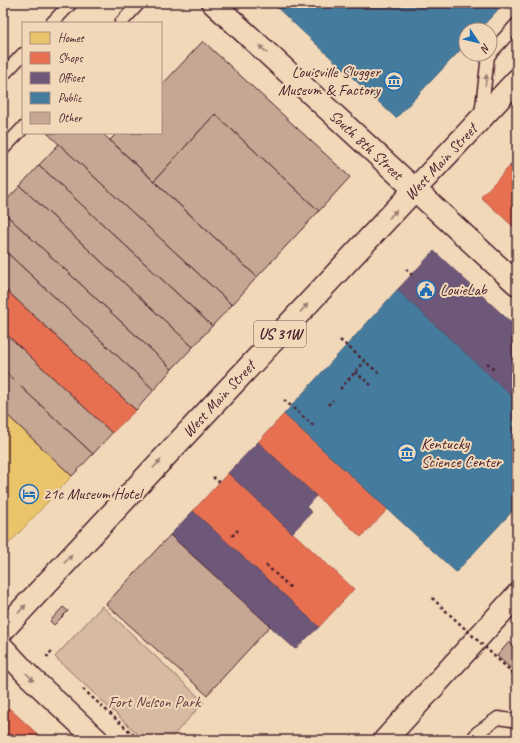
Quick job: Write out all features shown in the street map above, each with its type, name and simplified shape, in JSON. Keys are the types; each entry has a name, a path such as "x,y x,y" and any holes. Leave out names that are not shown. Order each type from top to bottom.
{"main road":[{"name":"South 8th Street","path":"213,3 517,284"},
{"name":"West Main Street","path":"3,630 517,80"},
{"path":"385,740 517,595"},
{"path":"3,648 29,676 97,740"}],"lane":[{"path":"53,22 71,3"},
{"path":"122,22 139,3"},
{"path":"481,118 488,56 517,24"},
{"path":"3,75 22,55"},
{"path":"3,150 22,129"},
{"path":"472,740 477,733 498,718 517,721"}],"path":[{"path":"406,269 412,275"},
{"path":"340,340 381,375"},
{"path":"340,389 365,361"},
{"path":"486,364 495,371"},
{"path":"355,372 371,386"},
{"path":"284,400 315,427"},
{"path":"328,405 333,400"},
{"path":"436,459 443,465"},
{"path":"213,477 219,482"},
{"path":"232,536 238,530"},
{"path":"266,565 292,590"},
{"path":"432,598 515,675"},
{"path":"53,650 47,656 53,661"},
{"path":"82,687 139,740"}],"green space":[{"name":"Fort Nelson Park","path":"102,606 204,702 169,740 144,740 55,657"}],"building: Homes":[{"name":"21c Museum Hotel","path":"3,411 72,476 3,550"}],"building: Shops":[{"path":"510,166 517,173 517,230 481,197"},
{"path":"3,287 136,410 112,433 3,331"},
{"path":"284,414 388,509 361,537 258,442"},
{"path":"228,473 354,589 319,627 193,511"},
{"path":"9,708 44,740 3,740 3,714"}],"building: Offices":[{"path":"434,251 517,328 517,401 397,290"},
{"path":"258,442 316,496 306,507 312,512 292,533 228,473"},
{"path":"193,511 319,627 295,649 170,535"}],"building: Public":[{"name":"Louisville Slugger Museum & Factory","path":"272,3 504,3 486,22 458,22 458,52 396,118"},
{"name":"Kentucky Science Center","path":"397,290 517,401 517,506 456,572 284,414"}],"building: Other":[{"path":"203,41 350,177 319,211 215,114 154,181 110,140 116,134 162,134 162,85"},
{"path":"215,114 319,211 257,277 154,181"},
{"path":"48,134 103,134 257,277 232,305"},
{"path":"59,144 232,305 212,326 39,165"},
{"path":"517,158 517,173 510,166"},
{"path":"39,165 212,326 193,347 20,186"},
{"path":"20,186 193,347 172,369 3,212 3,204"},
{"path":"3,212 172,369 154,390 3,249"},
{"path":"3,249 154,390 136,410 3,287"},
{"path":"3,331 112,433 93,454 3,370"},
{"path":"3,370 93,454 72,476 3,411"},
{"path":"170,535 270,626 207,695 106,604"},
{"path":"63,607 68,611 54,625 50,621"},
{"path":"509,642 517,649 517,660 510,668 497,656"}],"place":[{"name":"Louisville Slugger Museum & Factory","path":"394,81"},
{"name":"LouieLab","path":"426,290"},
{"name":"Kentucky Science Center","path":"407,453"},
{"name":"21c Museum Hotel","path":"29,494"}]}
